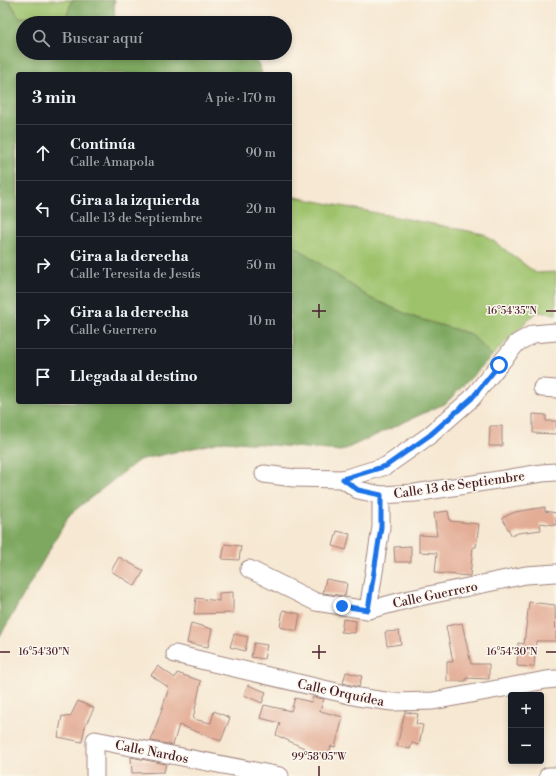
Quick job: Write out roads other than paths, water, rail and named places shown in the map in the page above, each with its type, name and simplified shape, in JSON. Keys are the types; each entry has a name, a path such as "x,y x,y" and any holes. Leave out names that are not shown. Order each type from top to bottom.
{"street":[{"path":"264,474 294,478 343,479 386,466 430,435 472,398 517,343 533,334 556,332"},
{"name":"Calle 13 de Septiembre","path":"343,479 358,490 381,495 415,493 556,472"},
{"path":"368,610 381,527 381,495"},
{"name":"Calle Guerrero","path":"249,569 316,602 368,610 410,599 526,575 556,573"},
{"name":"Calle Orquídea","path":"175,654 358,697 392,702 433,701 556,679"},
{"name":"Calle Nardos","path":"95,776 95,740 280,776"},
{"path":"548,776 555,776 556,770"}]}
